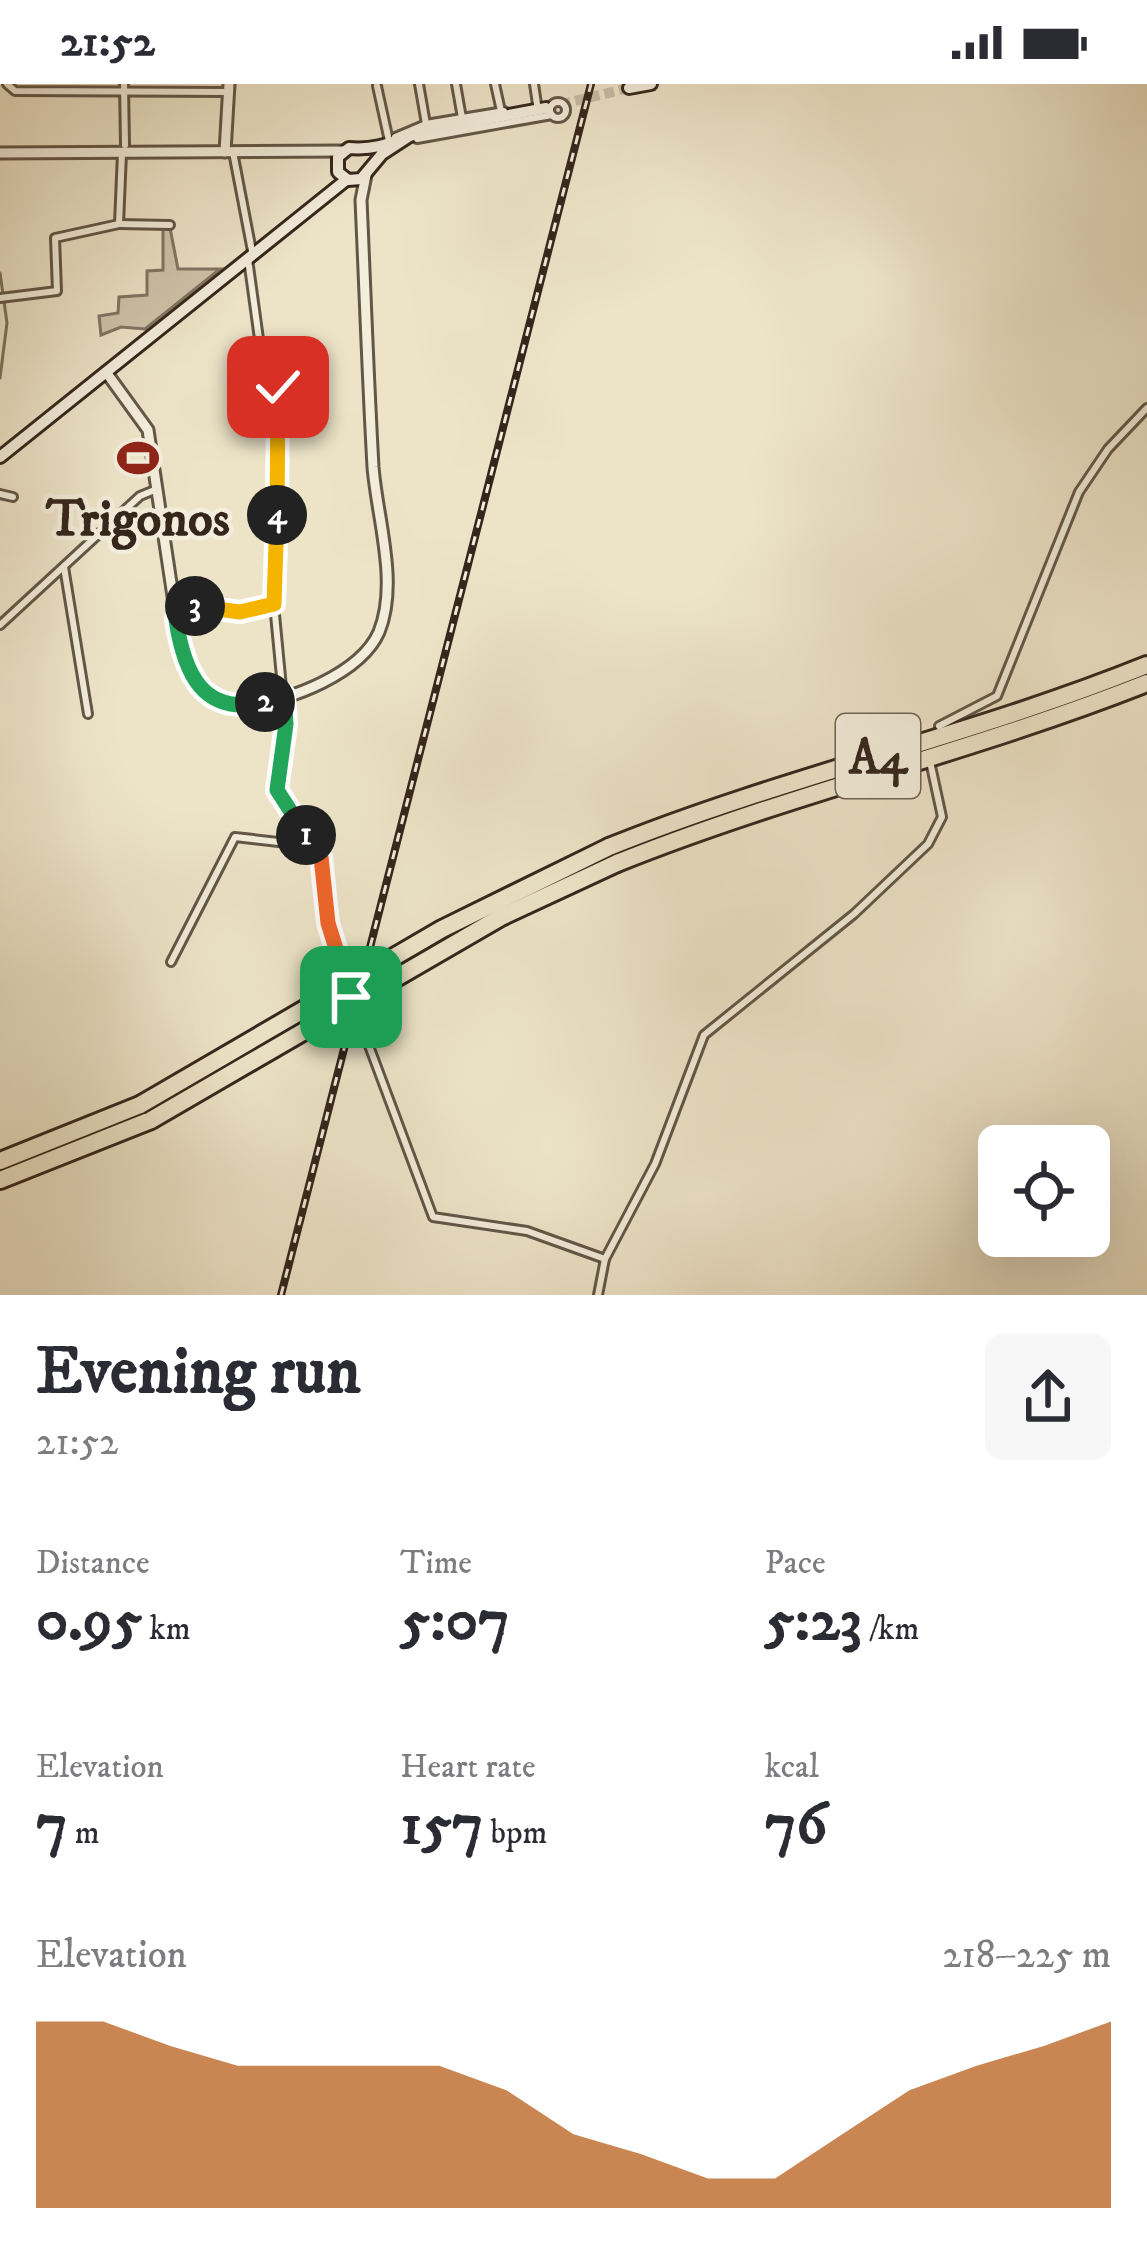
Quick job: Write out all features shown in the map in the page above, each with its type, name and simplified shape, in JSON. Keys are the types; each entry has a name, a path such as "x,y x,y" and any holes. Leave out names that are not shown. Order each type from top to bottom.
{"highway":[{"name":"A4","path":"0,1180 145,1112 442,929 708,809 1040,706 1147,665"},
{"name":"A4","path":"613,855 1052,719 1147,683"},
{"name":"A4","path":"0,1161 145,1112"}],"main road":[{"path":"629,88 651,84"},
{"path":"310,203 344,151 362,151 547,108"},
{"path":"0,457 310,203 367,173 400,140"},
{"path":"362,151 367,173"},
{"path":"336,166 349,180"}],"street":[{"path":"7,84 15,91 228,88 229,152 259,339 280,407 274,604 283,691 278,798 314,846 326,875 328,923 351,997"},
{"path":"419,84 426,124"},
{"path":"456,84 462,118"},
{"path":"495,84 500,111"},
{"path":"362,151 400,140 426,124 547,108 534,84"},
{"path":"377,86 400,140"},
{"path":"119,224 124,87"},
{"path":"0,153 344,151"},
{"path":"314,152 336,166"},
{"path":"107,371 148,430 183,663 208,696 241,706 353,664 373,643 384,618 362,200 367,173"},
{"path":"349,180 362,200"},
{"path":"0,298 58,290 59,234 119,224 170,225"},
{"path":"107,371 126,398"},
{"path":"939,726 997,696 1079,492 1098,462 1147,408"},
{"path":"0,494 13,497"},
{"path":"0,625 132,504 158,495"},
{"path":"64,567 88,714"},
{"path":"172,597 194,606 240,612 274,604"},
{"path":"176,620 194,606"},
{"path":"598,1295 605,1259 655,1164 704,1035 822,943 932,838 942,817 931,766"},
{"path":"171,962 235,836 314,846"},
{"path":"359,1019 433,1217 527,1232 605,1259"}],"shaded area":[{"path":"163,228 170,228 178,269 220,269 145,329 121,327 101,335 99,316 118,313 119,297 147,295 147,271 163,270"}],"waterway":[{"path":"0,273 7,323 0,378"}],"tunnel":[{"path":"546,108 629,88"}],"railway":[{"path":"281,1295 591,84"}],"place":[{"name":"Trigonos","path":"138,458"}],"route":[{"path":"278,387 276,602 240,612 194,606 176,620 187,673 208,696 241,706 284,695 286,724 278,798 321,857 328,923 351,997"}]}
